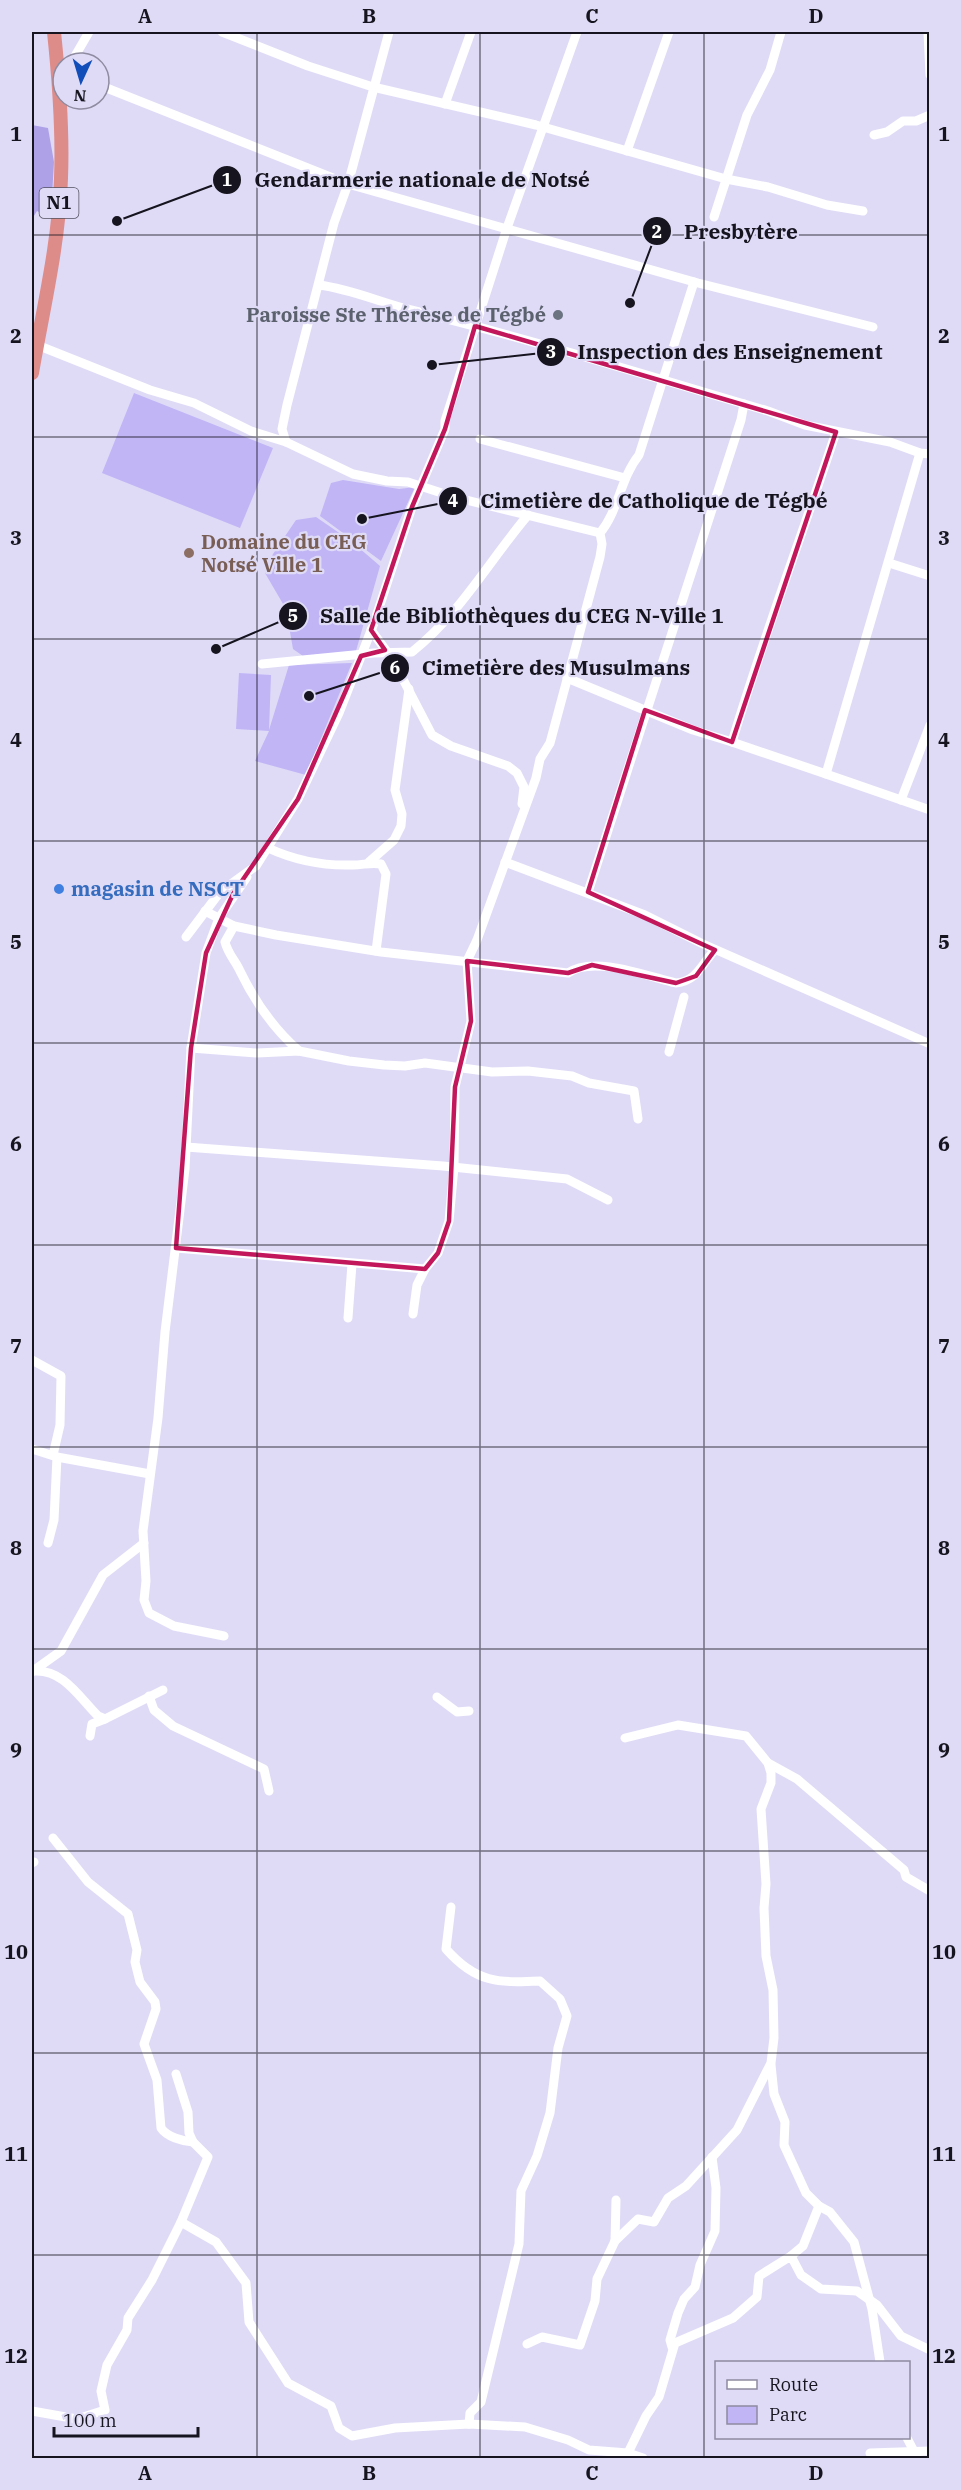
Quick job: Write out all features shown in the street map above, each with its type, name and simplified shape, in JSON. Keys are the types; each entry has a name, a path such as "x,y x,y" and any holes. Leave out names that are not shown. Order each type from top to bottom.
{"highway":[{"name":"N1","path":"54,32 57,51"},
{"name":"N1","path":"32,373 49,281 61,180 61,111"}],"street":[{"path":"78,51 89,32"},
{"path":"222,32 308,66 373,87 542,126 726,179 768,187 827,205 863,211"},
{"path":"286,442 282,429 334,223 348,184 389,32"},
{"path":"445,104 471,32"},
{"path":"224,1636 174,1626 149,1613 144,1600 147,1581 144,1543 150,1474 186,1147 191,1048 206,953 219,918 233,894 268,848 316,763 361,656 420,485 445,429 445,422 507,228 577,32"},
{"path":"627,151 669,32"},
{"path":"714,217 747,116 776,56 781,32"},
{"path":"928,32 930,75"},
{"path":"111,90 348,184 694,282 873,327"},
{"path":"874,135 886,132 903,121 916,121 930,115"},
{"path":"413,1314 417,1285 444,1240 454,1167 456,1087 471,1021 467,962 536,778 540,759 550,743 600,557 602,544 600,534 609,522 625,478 639,455 694,282"},
{"path":"319,285 342,288 404,308 663,380 805,425 890,442 925,453 852,678 826,774"},
{"path":"37,345 150,390 194,403 251,431 286,442 353,474 420,485 600,534"},
{"path":"588,892 606,842 645,710 702,542 744,404"},
{"path":"732,742 756,663 785,587 836,432"},
{"path":"480,439 625,478"},
{"path":"262,664 412,652 421,646 469,596 502,546 528,515"},
{"path":"889,563 930,576"},
{"path":"371,630 388,653 432,735 451,746 508,766 517,773 524,787 524,806"},
{"path":"567,678 693,730 930,810"},
{"path":"369,862 394,840 401,826 402,814 395,790 409,690"},
{"path":"901,800 930,725"},
{"path":"268,848 285,856 308,861 355,865 369,862 381,864 386,874 376,951"},
{"path":"505,862 645,915 716,950 930,1044"},
{"path":"186,937 220,892 256,866"},
{"path":"205,910 234,926 376,951 568,973 577,966 592,965 618,968 676,983 685,982 696,976 716,950"},
{"path":"234,926 225,942 228,954 240,969 254,998 284,1038 299,1051"},
{"path":"669,1052 684,997"},
{"path":"191,1048 257,1053 299,1051 350,1061 405,1066 449,1065 492,1072 516,1070 572,1076 589,1083 634,1090 638,1119"},
{"path":"186,1147 454,1167 567,1179 608,1200"},
{"path":"176,1248 425,1269"},
{"path":"348,1318 352,1264"},
{"path":"32,1360 61,1377 60,1425 55,1456 54,1520 48,1543"},
{"path":"32,1449 55,1456 150,1474"},
{"path":"32,1672 61,1651 103,1575 144,1543"},
{"path":"32,1672 45,1670 63,1678 98,1716 105,1719"},
{"path":"92,1724 163,1690"},
{"path":"149,1696 154,1710 173,1726 264,1769 269,1791"},
{"path":"436,1697 457,1712 469,1711"},
{"path":"89,1707 92,1724 90,1737"},
{"path":"625,1738 678,1725 746,1736 768,1763 797,1779 904,1870 906,1877 930,1891"},
{"path":"768,1763 771,1783 761,1809 766,1884 764,1908 766,1956 773,1990 774,2038 771,2063 774,2094 785,2122 784,2145 806,2193 819,2206 830,2212 854,2242 870,2300 880,2361"},
{"path":"53,1838 88,1882 128,1914 137,1950 135,1962 140,1982 155,2002 156,2009 144,2044 157,2080 161,2128 163,2132 193,2142"},
{"path":"451,1907 446,1949 458,1962 474,1974 501,1983 540,1981 560,1999 567,2016 558,2048 550,2113 537,2156 520,2191 519,2244 488,2364 481,2402 470,2413 469,2424"},
{"path":"527,2344 542,2337 580,2345 595,2301 597,2279 615,2241 638,2220 654,2222 668,2198 686,2186 722,2149 737,2130 771,2063"},
{"path":"32,2411 76,2420 105,2410 101,2391 107,2365 128,2330 128,2318 152,2280 181,2223 208,2157 193,2142 189,2133 188,2112 176,2074"},
{"path":"672,2347 670,2340 678,2313 684,2299 695,2287 700,2265 715,2231 716,2188 712,2157"},
{"path":"615,2241 616,2200"},
{"path":"628,2453 646,2416 659,2397 675,2343 733,2318 757,2297 759,2276 803,2246 819,2206"},
{"path":"181,2223 216,2242 246,2283 249,2322 288,2383 331,2406 339,2428 352,2436 395,2428 469,2424 525,2427 568,2440 589,2450 628,2453 643,2458"},
{"path":"791,2256 801,2275 821,2289 857,2291 877,2305 901,2336 930,2350"},
{"path":"908,2439 916,2456"},
{"path":"870,2453 916,2456 930,2451"}],"highlighted area":[{"path":"475,326 836,432 732,742 645,710 588,892 715,950 696,976 676,983 592,965 568,973 467,961 471,1021 455,1087 449,1221 438,1253 425,1269 176,1248 191,1048 206,953 233,894 298,799 361,656 385,650 371,630 412,507 445,429"}],"green space":[{"path":"134,393 273,448 240,528 102,473"},
{"path":"343,480 399,489 415,487 381,561 320,516 331,483"},
{"path":"316,517 351,541 380,566 356,651 303,656 293,649 286,609 265,573 273,554 296,520"},
{"path":"352,663 306,775 255,761 269,731 236,729 239,673 271,675 269,730 289,665"}],"shaded area":[{"path":"32,125 48,128 54,162 51,213 45,215 37,211 32,219"}],"place":[{"name":"Gendarmerie nationale de Notsé","path":"117,221"},
{"name":"Presbytère","path":"630,303"},
{"name":"Paroisse Ste Thérèse de Tégbé","path":"558,315"},
{"name":"Inspection des Enseignement","path":"432,365"},
{"name":"Cimetière de Catholique de Tégbé","path":"362,519"},
{"name":"Domaine du CEG Notsé Ville 1","path":"189,553"},
{"name":"Salle de Bibliothèques du CEG N-Ville 1","path":"216,649"},
{"name":"Cimetière des Musulmans","path":"309,696"},
{"name":"magasin de NSCT","path":"59,889"}]}
